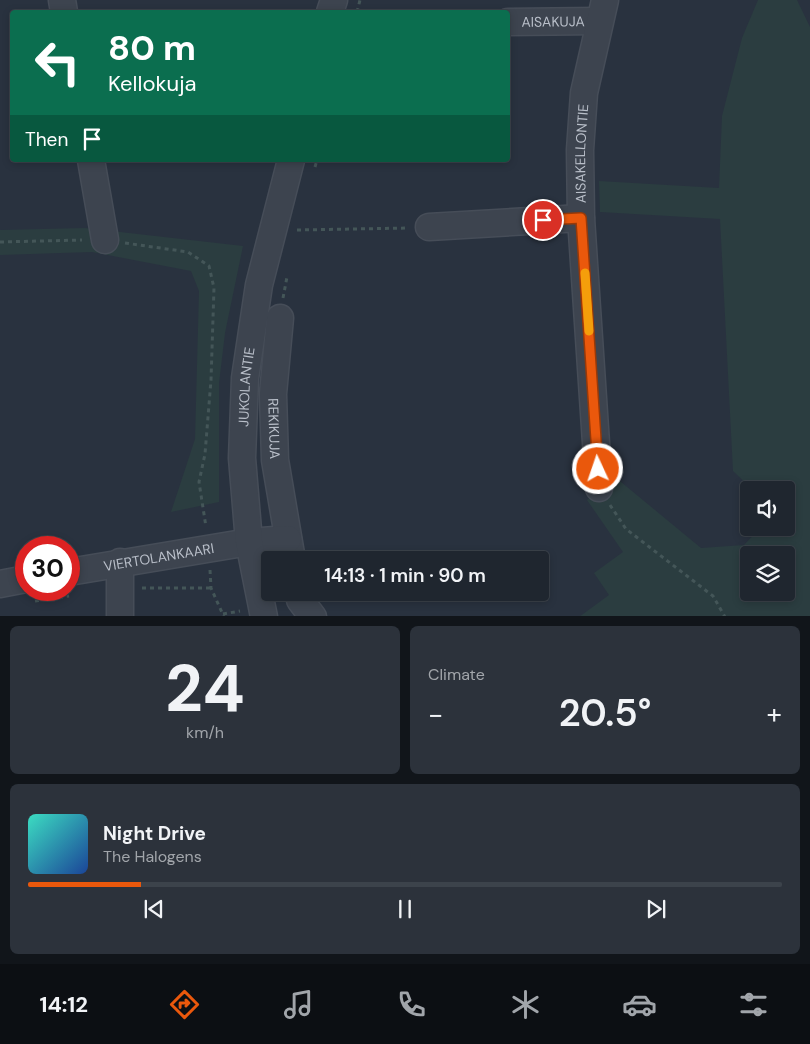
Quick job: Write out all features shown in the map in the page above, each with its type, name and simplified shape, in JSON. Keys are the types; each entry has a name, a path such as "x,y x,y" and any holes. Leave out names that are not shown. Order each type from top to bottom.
{"street":[{"name":"AISAKUJA","path":"510,22 602,11"},
{"name":"AISAKELLONTIE","path":"599,488 581,218 580,150 584,93 602,11"},
{"path":"90,162 105,240"},
{"name":"JUKOLANTIE","path":"264,616 249,542 242,458 245,378 259,285 290,162"},
{"path":"429,227 581,218"},
{"name":"REKIKUJA","path":"249,542 290,550 274,460 273,394 280,318"},
{"name":"VIERTOLANKAARI","path":"80,570 249,542"},
{"path":"120,562 120,616"},
{"path":"0,584 15,581"},
{"path":"301,601 313,616"}],"path":[{"path":"297,230 429,227"},
{"path":"0,242 105,240 188,252 209,266 214,288 211,380 205,454 199,482 209,548 211,588 224,616"},
{"path":"599,488 626,529 713,596 725,616"}],"shaded area":[{"path":"758,0 797,0 810,27 810,616 580,616 609,595 594,573 623,552 587,500 615,477 701,548 744,545 752,536 795,536 795,481 744,481 733,471 720,219 600,212 599,181 719,188 722,116 742,38"},
{"path":"85,228 243,246 225,333 219,383 219,502 171,512 195,439 199,291 191,271 92,252 0,255 0,230"}],"slow traffic":[{"path":"585,273 589,331"}],"route":[{"path":"543,220 581,218 598,469"}]}
